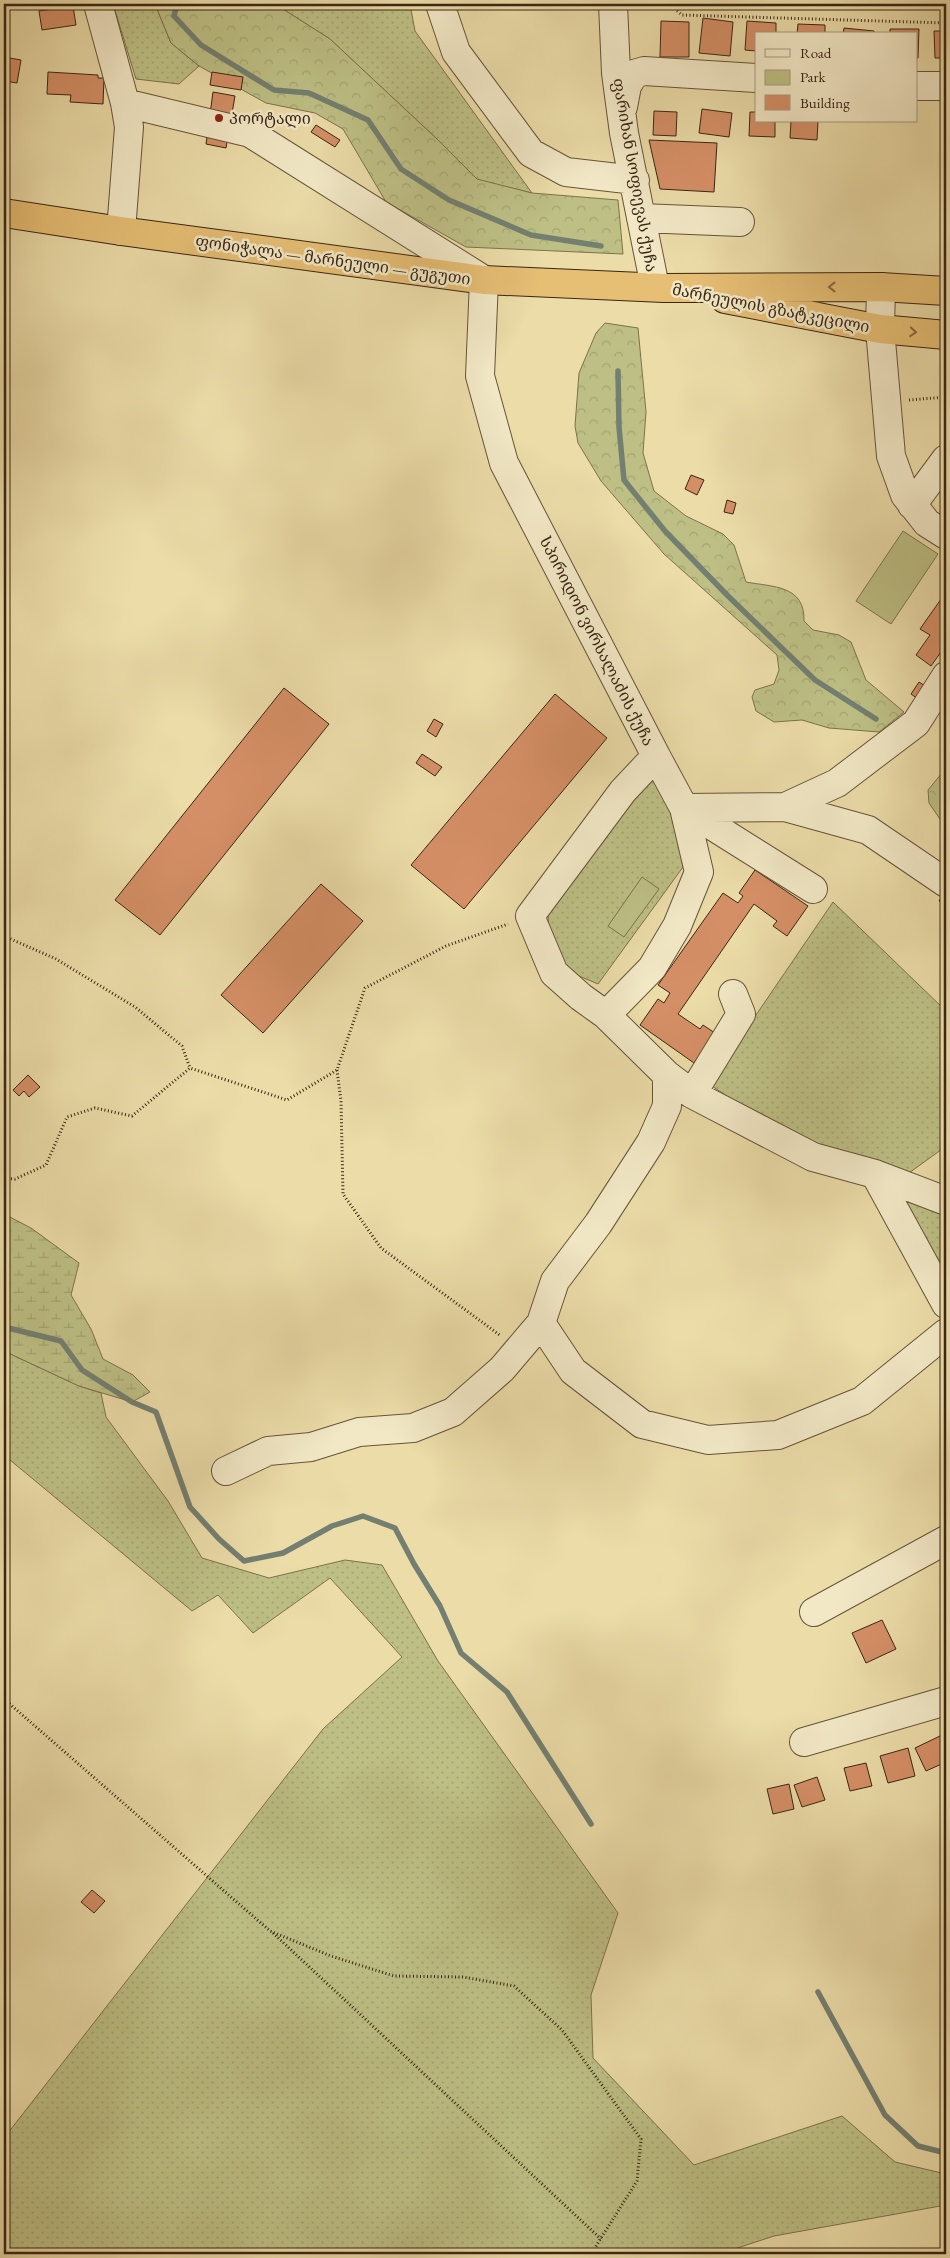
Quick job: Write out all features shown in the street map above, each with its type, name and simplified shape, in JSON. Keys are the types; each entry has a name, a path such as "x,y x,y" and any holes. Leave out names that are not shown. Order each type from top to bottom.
{"highway":[{"name":"ფონიჭალა — მარნეული — გუგუთი","path":"4,213 121,231 484,280 659,287"},
{"name":"მარნეულის გზატკეცილი","path":"659,287 880,287 946,291"},
{"name":"მარნეულის გზატკეცილი","path":"659,287 880,330 946,335"}],"street":[{"path":"98,4 125,103 129,127 121,231"},
{"path":"440,4 456,52 531,153 566,172 634,180"},
{"name":"ფარიხან სოფიევას ქუჩა","path":"614,4 616,73 624,133 659,287"},
{"path":"622,111 627,86 634,74 644,71 755,78"},
{"path":"918,86 946,86"},
{"path":"125,103 250,133 309,168 484,280"},
{"path":"642,218 740,222"},
{"name":"სპირიდონ ვირსალაძის ქუჩა","path":"484,280 480,376 504,463 656,756 623,791 530,916"},
{"path":"880,287 880,330 891,456 905,495 927,523 946,536"},
{"path":"912,505 946,459"},
{"path":"784,807 837,783 916,723 946,676"},
{"path":"606,1015 652,968 676,926 699,872 684,808 656,756"},
{"path":"684,808 784,807 868,830 946,883"},
{"path":"684,808 813,888"},
{"path":"530,916 554,973 580,997 606,1015 667,1075 692,1094 813,1157 875,1174 946,1201"},
{"path":"692,1094 741,1014 733,994"},
{"path":"226,1471 268,1451 311,1447 358,1432 414,1428 453,1412 502,1369 541,1323 555,1281 598,1224 651,1142 668,1106 667,1075"},
{"path":"875,1174 946,1304"},
{"path":"541,1323 573,1371 642,1424 708,1440 778,1435 862,1400 946,1333"},
{"path":"814,1612 946,1540"},
{"path":"804,1742 946,1701"}],"path":[{"path":"669,4 682,15 946,23"},
{"path":"886,400 946,397"},
{"path":"517,1351 498,1334 381,1248 343,1194 341,1101 337,1070 365,988 446,946 530,916"},
{"path":"4,936 56,959 135,1007 182,1046 190,1068"},
{"path":"190,1068 287,1100 337,1070"},
{"path":"4,1178 15,1180 46,1165 67,1117 95,1108 132,1116 190,1068"},
{"path":"4,1699 270,1931 601,2239"},
{"path":"270,1931 331,1956 394,1976 463,1978 514,1986 562,2030 641,2139 637,2181 591,2254"}],"green space":[{"path":"113,4 155,4 171,43 199,66 179,84 136,79"},
{"path":"155,4 275,4 330,39 477,179 532,193 618,200 623,254 466,247 386,202 343,129 315,113 266,103 199,66 171,43"},
{"path":"275,4 410,4 415,31 532,193 477,180 437,139 330,39"},
{"path":"605,323 638,328 646,412 643,453 654,491 686,516 723,534 734,545 746,582 776,587 793,594 799,600 803,609 804,621 813,630 839,635 851,642 866,680 904,712 879,732 829,728 802,720 774,722 756,711 752,697 755,690 774,684 779,670 777,655 664,554 601,481 578,443 575,426 579,373 596,333"},
{"path":"903,531 938,554 891,624 856,601"},
{"path":"946,768 946,828 929,803 928,790"},
{"path":"655,779 674,818 683,867 598,984 560,968 549,944 548,908 643,782"},
{"path":"642,877 659,889 624,937 608,926"},
{"path":"833,902 946,1011 945,1147 902,1178 871,1161 813,1142 773,1123 709,1084"},
{"path":"893,1192 946,1216 946,1281"},
{"path":"4,1214 31,1228 79,1263 71,1295 91,1329 103,1359 133,1375 150,1392 132,1402 79,1386 4,1351"},
{"path":"4,1351 79,1386 101,1393 106,1417 168,1501 202,1558 269,1578 345,1560 382,1565 438,1661 618,1913 591,1995 593,2058 694,2165 842,2116 895,2162 946,2174 946,2205 774,2236 719,2254 24,2254 4,2246 4,2138 323,1729 402,1657 330,1578 253,1633 218,1595 192,1611 4,1455"}],"building":[{"path":"73,6 76,25 42,30 39,11"},
{"path":"703,18 733,22 730,56 699,53"},
{"path":"661,21 689,22 689,57 660,57"},
{"path":"747,21 776,23 776,32 755,32 755,51 745,50"},
{"path":"798,24 825,25 825,32 797,32"},
{"path":"844,28 874,31 874,32 843,32"},
{"path":"890,29 919,29 918,58 918,32 890,32"},
{"path":"934,31 946,31 946,58 935,58"},
{"path":"4,57 21,60 17,83 4,81"},
{"path":"48,72 98,75 98,78 104,78 103,104 70,102 71,95 47,94"},
{"path":"212,72 243,77 241,90 210,85"},
{"path":"213,92 235,96 226,148 206,144"},
{"path":"702,109 732,113 729,137 699,133"},
{"path":"654,111 677,112 676,136 653,135"},
{"path":"750,112 755,112 755,122 775,122 775,137 749,136"},
{"path":"791,122 818,122 817,140 790,138"},
{"path":"316,125 340,140 335,147 311,132"},
{"path":"649,140 717,143 714,192 660,189"},
{"path":"691,475 704,480 697,495 685,489"},
{"path":"727,500 736,503 733,514 724,512"},
{"path":"946,592 946,645 931,666 916,655 930,635 920,629"},
{"path":"919,682 933,691 918,699 911,694"},
{"path":"284,688 329,724 160,935 115,900"},
{"path":"555,694 607,738 464,909 411,865"},
{"path":"434,719 443,724 436,737 427,731"},
{"path":"422,754 442,767 435,776 416,763"},
{"path":"755,870 808,906 787,936 773,926 777,921 754,904 678,1014 700,1029 703,1025 715,1033 694,1063 640,1025 658,999 664,1003 670,993 658,985 723,893 738,903 743,896 739,893"},
{"path":"321,884 363,921 263,1033 221,995"},
{"path":"946,893 946,906 939,901"},
{"path":"28,1075 40,1087 29,1097 24,1091 19,1096 13,1090"},
{"path":"882,1620 896,1649 866,1663 852,1633"},
{"path":"940,1736 946,1750 946,1762 926,1771 915,1748"},
{"path":"908,1748 915,1776 888,1783 880,1756"},
{"path":"866,1763 872,1786 850,1791 844,1768"},
{"path":"817,1777 825,1800 802,1807 794,1785"},
{"path":"789,1784 794,1809 773,1814 767,1789"},
{"path":"92,1890 105,1901 94,1913 81,1902"}],"waterway":[{"path":"177,4 174,16 201,45 274,90 309,93 368,120 401,169 449,200 531,235 601,246"},
{"path":"618,371 619,427 624,480 665,531 728,596 815,680 876,719"},
{"path":"4,1327 61,1341 82,1370 132,1402 156,1412 190,1507 219,1539 244,1561 283,1553 332,1526 363,1516 395,1528 414,1564 440,1606 461,1653 507,1692 591,1824"},
{"path":"818,1992 885,2115 918,2146 946,2153"},
{"path":"931,2254 946,2249"}],"place":[{"name":"პორტალი","path":"219,118"}]}
